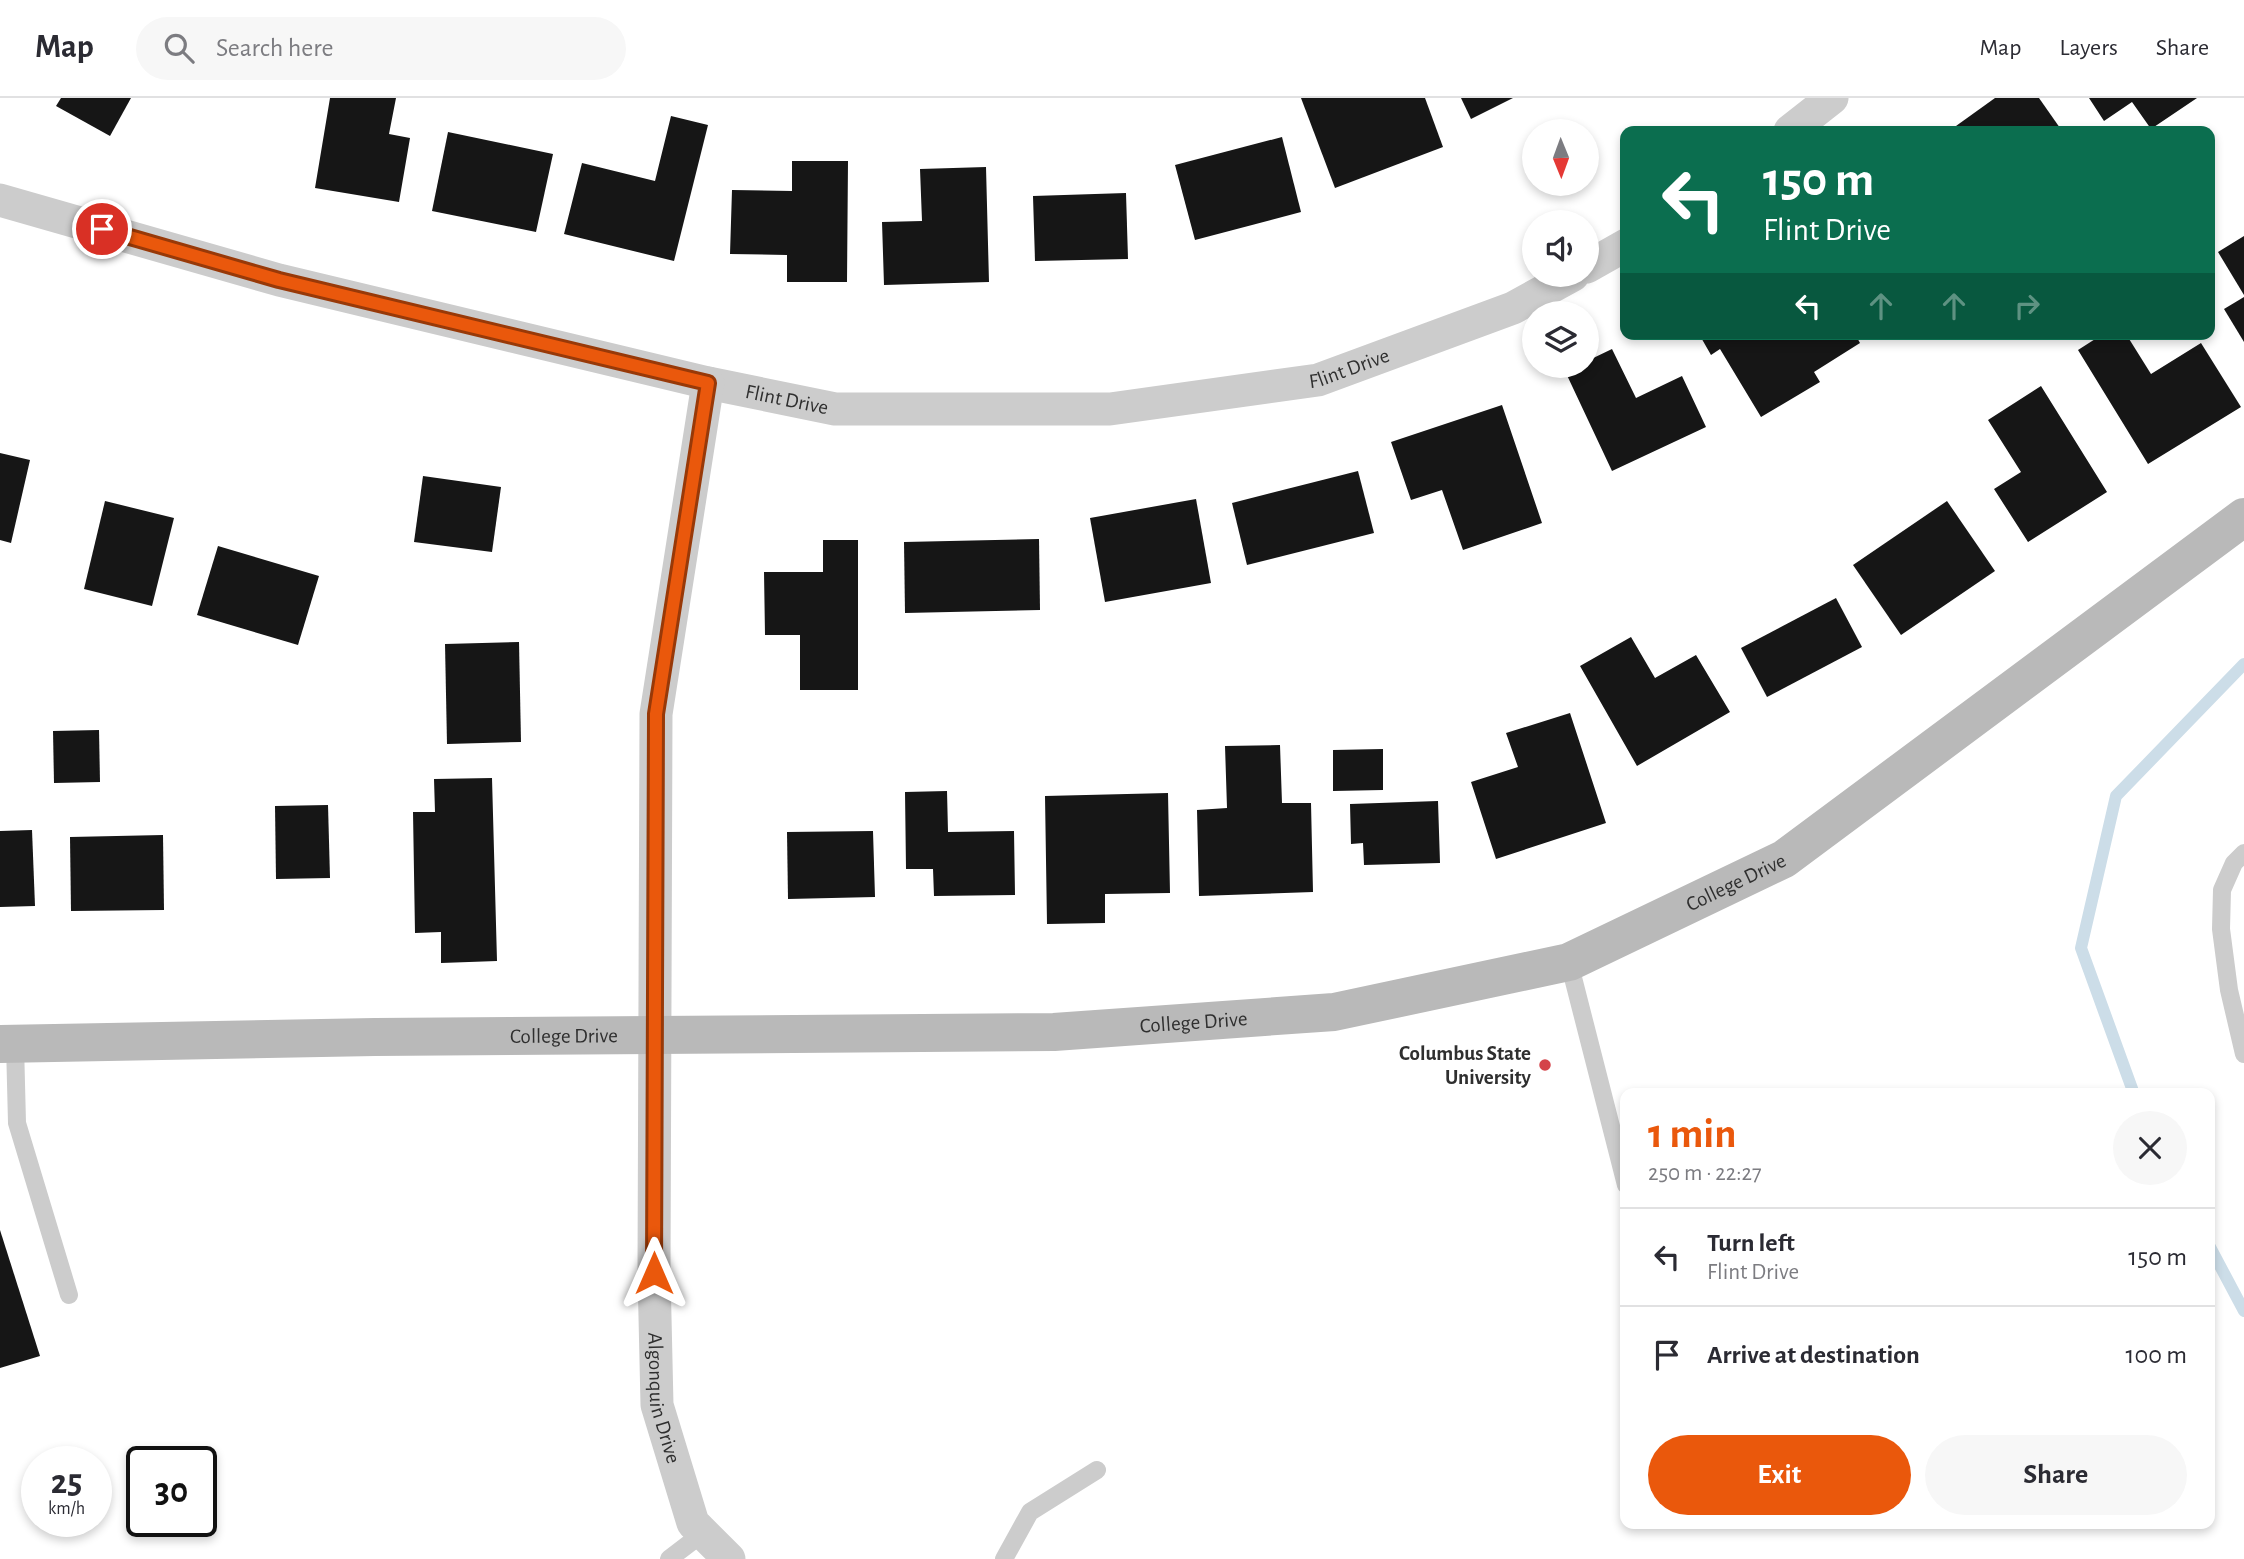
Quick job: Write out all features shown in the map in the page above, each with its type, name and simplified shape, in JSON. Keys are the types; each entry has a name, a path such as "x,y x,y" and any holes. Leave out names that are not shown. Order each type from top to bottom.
{"street":[{"path":"1796,126 1832,98"},
{"name":"Flint Drive","path":"0,200 279,280 708,383 835,409 1110,409 1318,380 1513,308 1551,287"},
{"path":"1599,260 1620,248"},
{"name":"Algonquin Drive","path":"708,383 656,714 654,1273 657,1405 694,1524 729,1559"},
{"name":"College Drive","path":"8,1044 656,1034 1054,1032 1334,1012 1569,962 1784,859 2244,517"}],"lane":[{"path":"2244,853 2234,863 2222,890 2221,929 2229,990 2244,1054"},
{"path":"1569,962 1620,1162"},
{"path":"8,1044 17,1123 69,1295"},
{"path":"1004,1559 1030,1512 1097,1470"},
{"path":"669,1559 703,1533"}],"building":[{"path":"61,98 131,98 110,136 56,106"},
{"path":"330,98 396,98 389,134 410,138 399,202 315,188"},
{"path":"1301,98 1425,98 1443,147 1335,188"},
{"path":"1461,98 1513,98 1471,119"},
{"path":"1995,98 2039,98 2059,126 1956,126"},
{"path":"2089,98 2197,98 2155,126 2149,126 2132,102 2104,121"},
{"path":"671,116 708,125 674,261 564,234 582,163 655,181"},
{"path":"448,132 553,154 536,232 432,211"},
{"path":"1282,137 1301,212 1195,240 1175,165"},
{"path":"792,161 848,161 847,282 787,282 787,255 730,254 732,190 792,191"},
{"path":"986,167 989,282 884,285 882,222 922,221 920,169"},
{"path":"1126,193 1128,259 1035,261 1033,196"},
{"path":"2244,236 2244,295 2218,252"},
{"path":"2244,297 2244,342 2224,309"},
{"path":"1702,340 1858,340 1860,343 1814,372 1820,382 1761,417 1720,349 1711,355"},
{"path":"2094,340 2130,340 2151,374 2201,343 2241,407 2148,464 2078,350"},
{"path":"1612,349 1636,398 1682,376 1706,427 1612,471 1568,378 1599,378 1599,355"},
{"path":"2041,386 2107,492 2028,542 1994,489 2021,472 1988,420"},
{"path":"1502,405 1542,523 1463,550 1442,490 1411,500 1391,442"},
{"path":"0,453 30,460 11,543 0,540"},
{"path":"1358,471 1374,533 1247,565 1232,503"},
{"path":"423,476 501,487 492,552 414,542"},
{"path":"1196,499 1211,583 1105,602 1090,518"},
{"path":"105,501 174,518 152,606 84,589"},
{"path":"1947,501 1995,571 1901,635 1853,565"},
{"path":"1039,539 1040,610 905,613 904,542"},
{"path":"823,540 858,540 858,690 800,690 800,635 765,635 764,572 823,572"},
{"path":"218,546 319,576 298,645 197,615"},
{"path":"1836,598 1862,647 1767,697 1741,648"},
{"path":"1631,637 1655,678 1696,655 1730,712 1637,766 1580,666"},
{"path":"519,642 521,742 447,744 445,644"},
{"path":"1570,713 1606,823 1496,859 1471,782 1518,767 1506,733"},
{"path":"99,730 100,782 54,783 53,731"},
{"path":"1280,745 1282,803 1311,803 1313,892 1199,896 1197,810 1227,808 1225,746"},
{"path":"1383,749 1383,790 1333,791 1333,750"},
{"path":"492,778 497,961 441,963 441,932 415,933 413,812 435,812 434,779"},
{"path":"947,791 948,832 1014,831 1015,895 934,896 933,869 906,869 905,792"},
{"path":"1168,793 1170,893 1105,894 1105,923 1047,924 1045,796"},
{"path":"1438,801 1440,863 1364,865 1363,843 1351,844 1350,804"},
{"path":"328,805 330,878 276,879 275,806"},
{"path":"32,830 35,906 0,907 0,831"},
{"path":"873,831 875,897 788,899 787,832"},
{"path":"163,835 164,910 71,911 70,837"},
{"path":"0,1230 40,1356 0,1368"}],"waterway":[{"path":"2132,1088 2081,948 2116,796 2244,664"},
{"path":"2215,1256 2244,1311"}],"place":[{"name":"Columbus State University","path":"1545,1065"}],"route":[{"path":"102,229 279,280 708,383 656,714 654,1273"}]}
